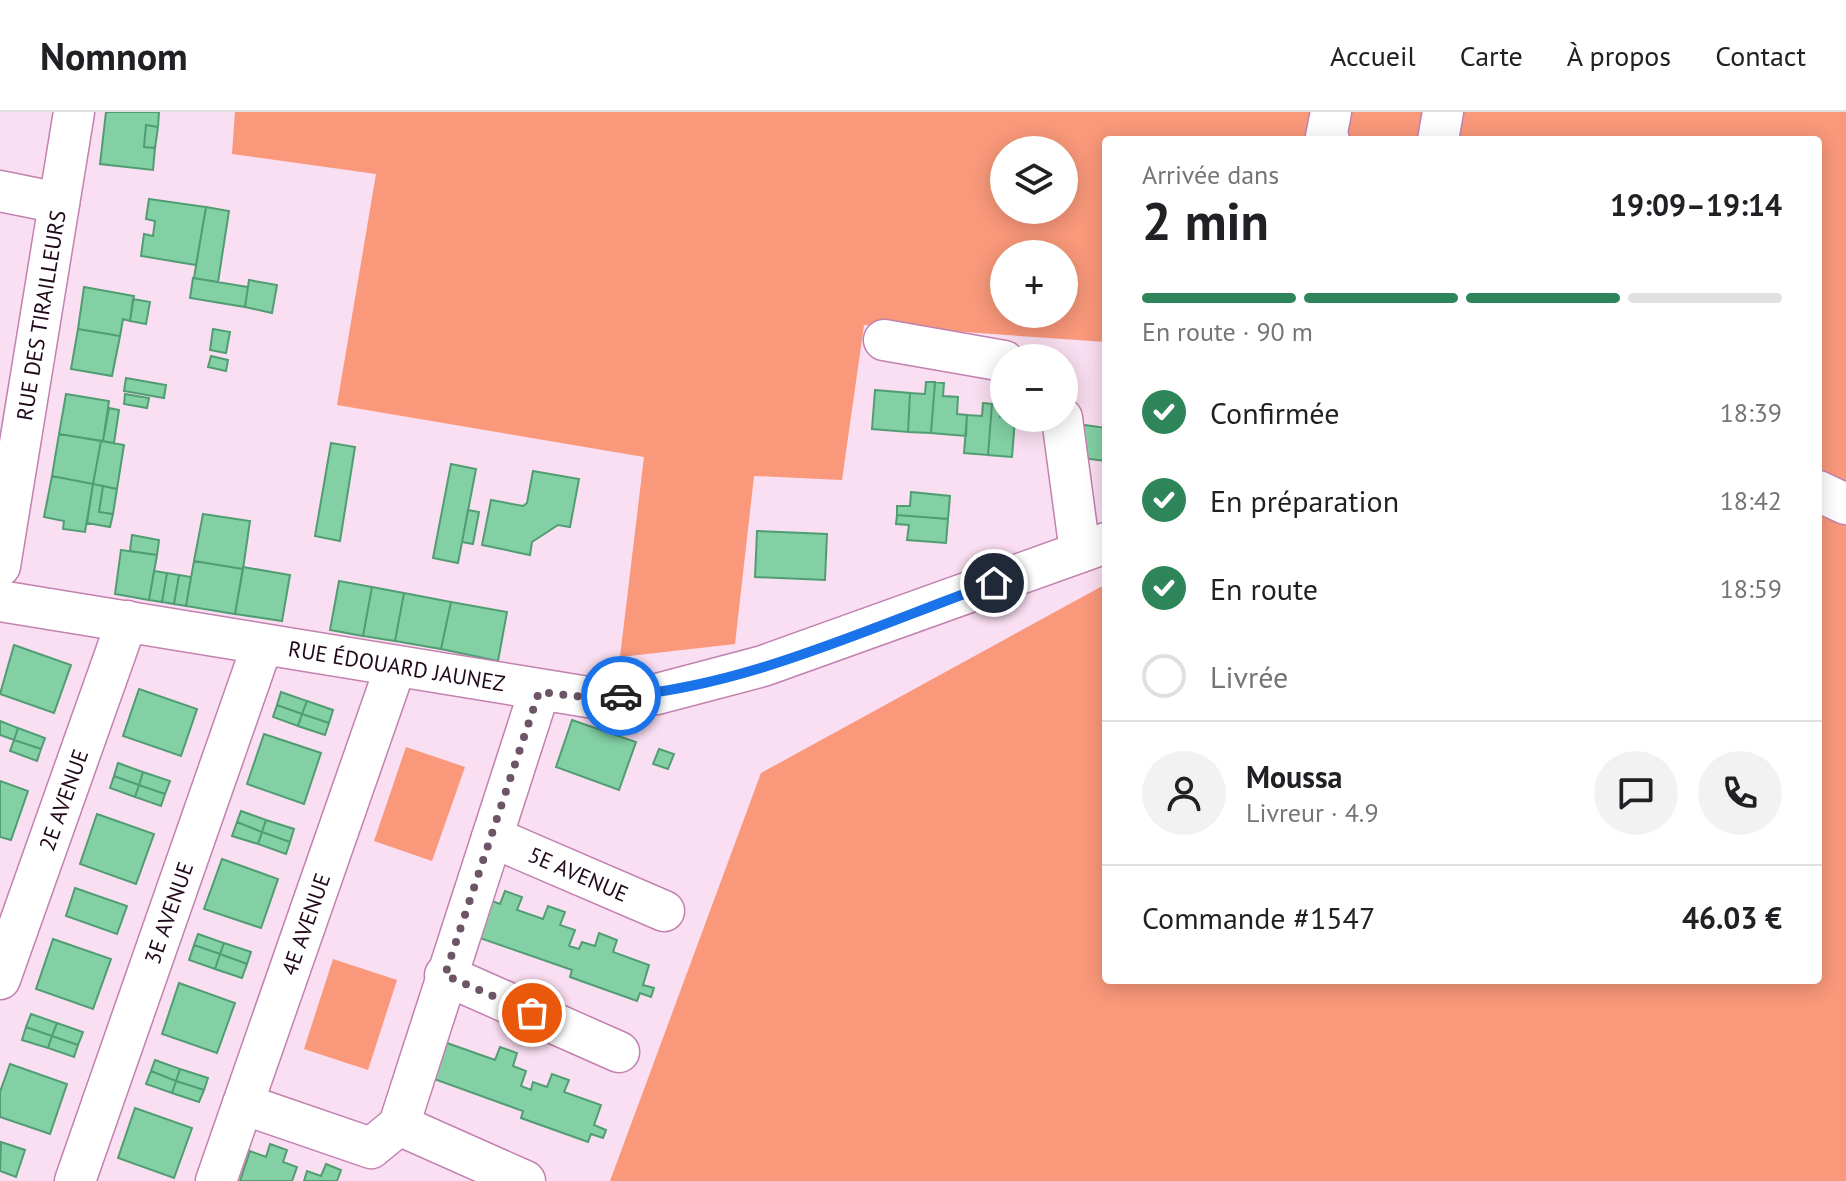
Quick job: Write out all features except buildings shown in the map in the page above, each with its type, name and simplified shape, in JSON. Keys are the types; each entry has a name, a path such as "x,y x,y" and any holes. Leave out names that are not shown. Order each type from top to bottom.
{"street":[{"name":"RUE DES TIRAILLEURS","path":"0,566 74,112"},
{"path":"1326,136 1331,112"},
{"path":"1439,136 1443,112"},
{"path":"0,191 59,203"},
{"path":"884,340 990,359"},
{"path":"1065,432 1093,548"},
{"path":"1822,493 1846,504"},
{"name":"RUE ÉDOUARD JAUNEZ","path":"0,601 539,692 594,698 657,694 763,666 1093,548"},
{"name":"2E AVENUE","path":"0,979 127,621"},
{"name":"3E AVENUE","path":"75,1181 262,646"},
{"name":"4E AVENUE","path":"216,1181 395,668"},
{"path":"243,1104 371,1148 399,1125 539,692"},
{"name":"5E AVENUE","path":"492,837 664,911"},
{"path":"445,975 619,1052"},
{"path":"399,1125 525,1181"}],"shaded area":[{"path":"235,112 1846,112 1846,1181 610,1181 761,773 1102,586 1102,984 1822,984 1822,136 1102,136 1102,342 864,325 842,480 754,476 735,644 620,657 644,457 337,405 376,174 232,154"},
{"path":"406,747 465,767 432,861 374,841"},
{"path":"333,959 397,980 368,1070 304,1049"}],"way so far":[{"path":"532,1013 445,975 539,692 594,698 621,696"}],"route":[{"path":"621,696 657,694 763,666 994,583"}]}
